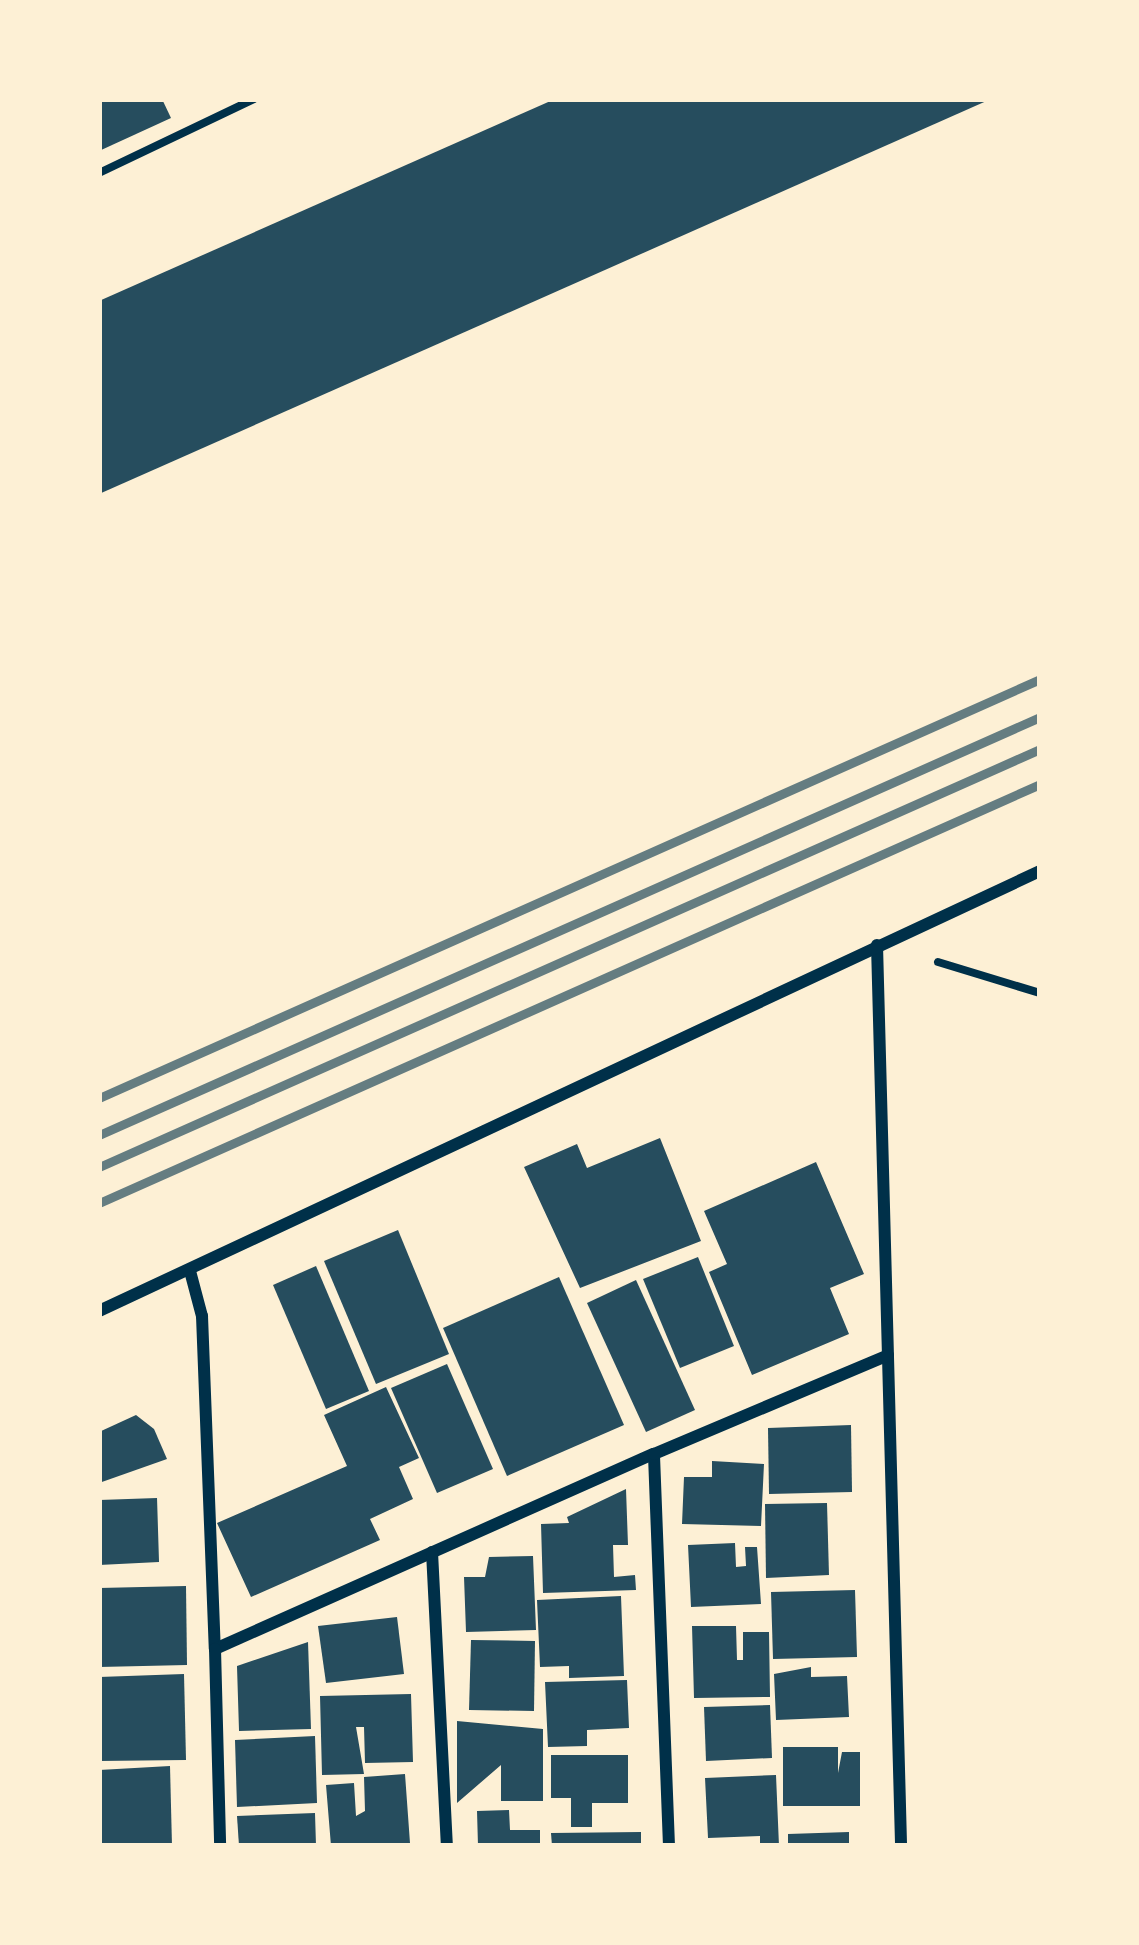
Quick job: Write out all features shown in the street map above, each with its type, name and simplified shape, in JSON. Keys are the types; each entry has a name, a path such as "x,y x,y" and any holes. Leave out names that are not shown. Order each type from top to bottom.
{"street":[{"path":"99,1311 1040,871"},
{"path":"878,946 902,1846"},
{"path":"190,1271 202,1316 220,1846"},
{"path":"215,1649 888,1355"},
{"path":"654,1454 669,1846"},
{"path":"432,1552 446,1846"}],"path":[{"path":"99,173 254,99"},
{"path":"878,946 1040,993"}],"building":[{"path":"162,99 171,118 99,151 99,101"},
{"path":"555,99 991,99 99,494 99,301"},
{"path":"660,1138 701,1241 580,1288 524,1167 577,1144 587,1168"},
{"path":"816,1162 864,1274 830,1288 849,1334 752,1375 709,1272 727,1264 704,1211"},
{"path":"398,1230 449,1354 376,1384 324,1261"},
{"path":"698,1257 734,1346 680,1368 643,1279"},
{"path":"316,1266 369,1391 326,1409 273,1285"},
{"path":"559,1277 624,1425 507,1476 443,1328"},
{"path":"636,1280 695,1410 646,1432 587,1303"},
{"path":"447,1364 493,1469 437,1493 391,1388"},
{"path":"386,1387 419,1458 399,1467 413,1499 370,1519 380,1540 251,1597 217,1523 347,1466 324,1415"},
{"path":"136,1415 154,1429 167,1459 99,1483 99,1432"},
{"path":"851,1425 852,1492 769,1494 768,1428"},
{"path":"712,1461 764,1464 761,1526 682,1524 684,1477 712,1477"},
{"path":"626,1489 628,1545 613,1545 614,1577 635,1575 636,1590 543,1593 541,1524 569,1523 567,1517"},
{"path":"157,1498 159,1562 99,1565 99,1500"},
{"path":"827,1503 829,1575 766,1578 765,1504"},
{"path":"735,1543 736,1567 746,1566 745,1547 757,1547 761,1604 691,1607 688,1545"},
{"path":"533,1556 536,1630 466,1632 464,1577 485,1577 489,1557"},
{"path":"186,1586 187,1665 99,1667 99,1588"},
{"path":"855,1590 857,1657 773,1659 771,1592"},
{"path":"621,1596 624,1676 569,1678 569,1666 540,1667 537,1600"},
{"path":"397,1617 404,1674 326,1683 318,1626"},
{"path":"692,1626 736,1626 737,1660 743,1660 743,1632 769,1632 770,1697 694,1698"},
{"path":"471,1640 535,1641 534,1711 469,1710"},
{"path":"308,1642 311,1729 239,1731 237,1666"},
{"path":"811,1667 811,1677 847,1676 849,1717 776,1720 774,1674"},
{"path":"184,1674 186,1760 99,1761 99,1677"},
{"path":"627,1680 629,1728 587,1730 587,1746 548,1747 545,1682"},
{"path":"411,1694 413,1762 365,1763 364,1727 356,1727 364,1774 322,1775 320,1696"},
{"path":"770,1705 772,1758 706,1761 704,1707"},
{"path":"457,1721 543,1729 543,1801 501,1801 501,1765 457,1803"},
{"path":"315,1736 317,1803 237,1807 235,1740"},
{"path":"783,1747 838,1747 838,1773 842,1752 860,1752 860,1806 783,1806"},
{"path":"551,1755 628,1755 628,1803 592,1803 592,1827 571,1827 571,1798 551,1798"},
{"path":"170,1766 172,1846 99,1846 99,1770"},
{"path":"405,1774 410,1843 331,1846 326,1785 354,1783 356,1816 365,1811 364,1777"},
{"path":"776,1775 779,1846 760,1846 760,1836 708,1838 705,1778"},
{"path":"509,1810 510,1830 540,1830 540,1846 478,1846 477,1811"},
{"path":"315,1813 316,1846 239,1846 237,1816"},
{"path":"641,1832 641,1846 552,1846 551,1833"},
{"path":"849,1832 849,1846 788,1846 788,1834"}],"railway":[{"path":"99,1098 1040,679"},
{"path":"99,1135 1040,717"},
{"path":"99,1167 1040,749"},
{"path":"99,1203 1040,784"}]}
